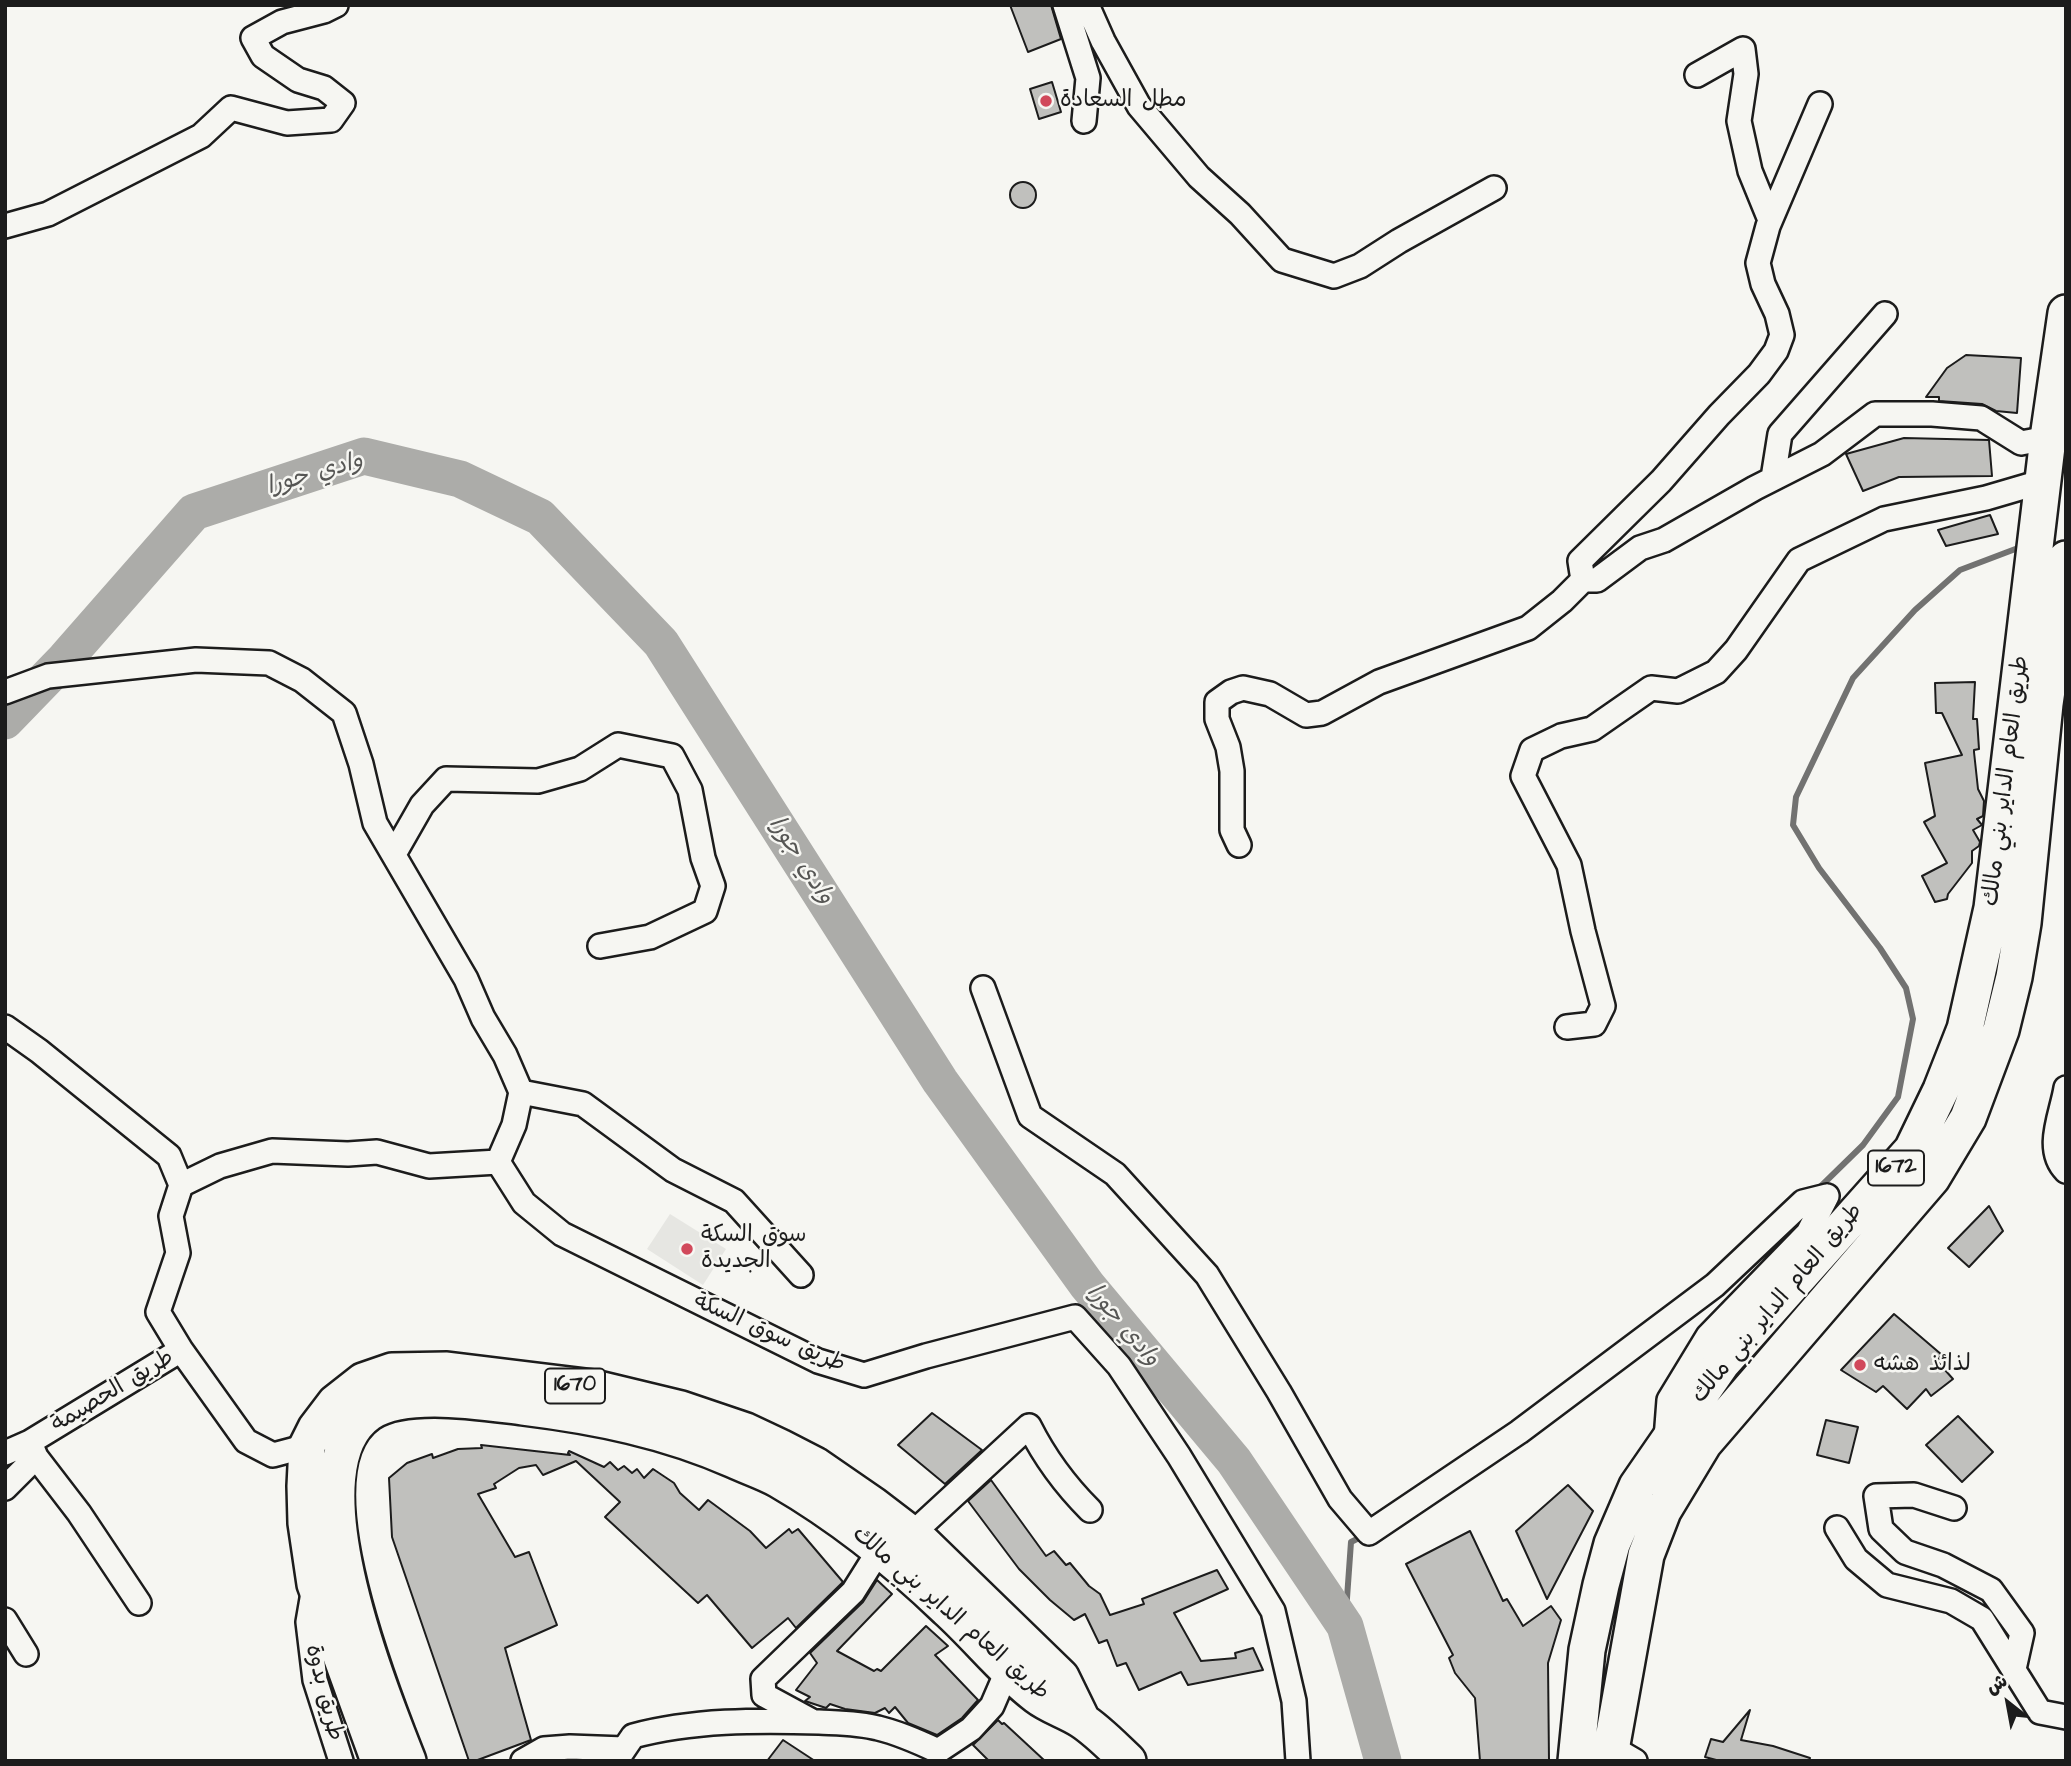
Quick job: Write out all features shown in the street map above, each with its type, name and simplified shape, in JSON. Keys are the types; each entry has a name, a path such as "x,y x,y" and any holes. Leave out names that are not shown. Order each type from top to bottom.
{"highway":[{"name":"طريق العام الداير بني مالك","path":"1576,1761 1587,1650 1612,1544 1637,1486 1722,1363 1912,1150 1941,1090 1965,1029 1992,908 2048,438 2066,313"},
{"name":"طريق العام الداير بني مالك","path":"1618,1756 1646,1555 1663,1511 1704,1443 1932,1178 1968,1118 2001,1030 2014,977 2054,727 2066,559"},
{"name":"طريق العام الداير بني مالك","path":"307,1446 316,1428 335,1403 363,1381 392,1371 447,1370 594,1388 681,1409 746,1431 816,1465 912,1534 1003,1618 1061,1677 1082,1720"},
{"name":"طريق العام الداير بني مالك","path":"408,1761 347,1584 336,1504 343,1448 354,1427 370,1412 391,1403 421,1398 510,1406 604,1419 701,1445 775,1478 846,1523 880,1549 949,1610 1038,1697 1082,1720 1128,1761"},
{"name":"طريق الحصيمة","path":"307,1446 343,1448"},
{"path":"307,1446 306,1523 315,1584 379,1761"}],"street":[{"path":"5,226 48,214 201,136 231,108 287,122 331,120 343,103 324,88 298,80 264,55 253,38 282,22 324,11 336,5"},
{"path":"1065,5 1088,78 1084,121"},
{"path":"1087,5 1139,106 1199,177 1240,214 1282,260 1334,276 1360,266 1399,240 1494,188"},
{"path":"1697,75 1743,49 1746,74 1739,121 1751,171 1770,220"},
{"path":"1583,580 1580,561 1661,481 1759,374 1776,351 1782,335 1758,263 1770,220 1820,104"},
{"path":"1773,478 1780,434 1820,385 1885,314"},
{"path":"1239,845 1232,830 1232,771 1228,747 1217,719 1217,702 1231,692 1243,688 1270,694 1306,715 1322,713 1379,682 1522,631 1562,601 1583,580 1597,580 1640,548 1664,540 1773,478 1822,454 1875,414 1981,418 2021,443 2048,438"},
{"path":"1567,1027 1594,1024 1603,1006 1569,865 1523,776 1532,750 1561,736 1592,729 1651,688 1678,691 1716,672 1736,650 1799,560 1884,519 1986,498 2044,481"},
{"path":"5,692 48,676 196,660 269,663 302,680 344,713 361,764 375,822 466,979 521,1092 514,1125 498,1162 429,1166 377,1152 348,1154 272,1151 220,1166 181,1185"},
{"path":"394,854 422,805 446,779 538,781 580,769 618,745 672,756 690,790 703,858 713,886 705,911 650,937 600,946"},
{"path":"983,988 1030,1116 1115,1174 1207,1275 1279,1392 1340,1499 1369,1533 1519,1432 1715,1285 1803,1202 1827,1196 1808,1233 1709,1336 1669,1400 1665,1443"},
{"path":"5,1027 39,1051 169,1156 181,1185 171,1216 178,1254 158,1312 181,1350"},
{"path":"2066,1088 2054,1139 2062,1167 2066,1171"},
{"path":"521,1092 583,1104 673,1170 734,1201 801,1275"},
{"name":"طريق سوق السكة","path":"498,1162 524,1203 562,1234 818,1361 864,1375 1075,1317 1119,1366 1179,1456 1273,1611 1294,1701 1298,1761"},
{"name":"طريق الحصيمة","path":"5,1453 33,1450 181,1350 246,1441 273,1455 307,1446"},
{"path":"912,1534 1029,1426 1043,1454 1067,1487 1090,1510"},
{"path":"5,1488 33,1450 139,1603"},
{"path":"1954,1508 1913,1495 1876,1496 1881,1529 1905,1552 1942,1565 1991,1590 2022,1633 2014,1670"},
{"path":"1837,1528 1856,1559 1887,1585 1951,1601 1982,1619 2040,1712 2066,1717"},
{"path":"814,1722 764,1695 763,1679 853,1592 880,1549"},
{"name":"طريق بدوة","path":"315,1584 308,1622 315,1680 341,1761"},
{"path":"5,1620 26,1654"},
{"path":"523,1761 544,1749 570,1747 620,1755 633,1736 660,1729 749,1722 814,1722 876,1727 911,1739 942,1756 992,1706 1008,1669"}],"shaded area":[{"name":"سوق السكة الجديدة","path":"670,1214 726,1249 703,1285 647,1249"}],"building":[{"path":"1010,5 1051,5 1061,39 1028,52"},
{"name":"مطل السعادة","path":"1052,82 1061,112 1039,119 1030,89"},
{"path":"1023,182 1032,186 1036,195 1032,204 1023,208 1014,204 1010,195 1014,186"},
{"path":"1966,355 2021,358 2017,413 1996,411 1982,404 1939,401 1939,397 1926,397 1947,368"},
{"path":"1904,438 1989,440 1992,476 1899,477 1863,491 1846,454"},
{"path":"1990,515 1998,534 1946,546 1938,530"},
{"path":"1975,682 1973,719 1977,719 1979,749 1974,752 1978,789 1984,801 1983,816 1977,819 1982,825 1973,830 1980,842 1972,851 1972,863 1947,899 1935,902 1922,876 1947,863 1924,822 1935,816 1925,763 1962,755 1942,713 1936,713 1935,683"},
{"path":"1989,1206 2003,1231 1969,1267 1948,1248"},
{"path":"1894,1314 1942,1355 1937,1361 1953,1379 1931,1396 1926,1389 1907,1409 1883,1386 1876,1392 1841,1370"},
{"path":"932,1413 982,1450 945,1484 898,1445"},
{"path":"1958,1416 1993,1452 1962,1482 1926,1445"},
{"path":"1826,1420 1858,1427 1849,1463 1817,1455"},
{"path":"481,1445 570,1455 569,1451 604,1467 610,1462 618,1470 624,1466 632,1473 637,1469 644,1478 653,1469 674,1483 680,1493 699,1510 708,1500 750,1531 766,1548 789,1529 792,1533 798,1529 843,1582 796,1628 788,1618 752,1648 707,1595 698,1603 605,1517 620,1502 576,1461 543,1475 536,1465 519,1468 494,1484 496,1488 478,1494 515,1557 529,1552 557,1625 505,1648 531,1740 469,1761 392,1537 389,1478 407,1463 432,1454 433,1458 458,1449 482,1448"},
{"path":"991,1480 1046,1556 1054,1551 1066,1565 1070,1563 1089,1586 1100,1594 1110,1615 1144,1604 1142,1599 1217,1570 1228,1589 1174,1613 1201,1661 1236,1658 1235,1653 1253,1648 1263,1670 1188,1685 1181,1672 1139,1690 1126,1663 1117,1666 1107,1640 1099,1643 1085,1614 1074,1620 1050,1600 1019,1569 968,1501"},
{"path":"1568,1485 1593,1511 1547,1599 1516,1531"},
{"path":"1470,1531 1503,1601 1507,1599 1523,1626 1551,1606 1561,1620 1548,1663 1549,1761 1480,1761 1475,1698 1455,1673 1449,1658 1453,1655 1406,1564"},
{"path":"877,1580 892,1594 837,1651 874,1671 881,1671 926,1626 948,1646 935,1655 978,1700 962,1718 937,1735 908,1723 895,1707 889,1713 885,1708 875,1713 830,1704 826,1708 805,1701 810,1697 796,1690 817,1663 810,1653 863,1602"},
{"path":"1750,1710 1741,1740 1773,1746 1810,1758 1809,1761 1720,1761 1705,1757 1711,1739 1723,1742"},
{"path":"998,1720 1045,1761 989,1761 973,1745"},
{"path":"783,1740 815,1761 767,1761"}],"waterway":[{"name":"وادي جورا","path":"5,721 65,659 194,512 364,456 460,479 540,517 661,643 940,1081 1087,1285 1234,1461 1345,1626 1383,1761"},
{"path":"1818,1189 1863,1145 1898,1097 1913,1019 1906,988 1880,948 1819,868 1793,825 1796,797 1853,678 1915,610 1960,570 2018,548"},
{"path":"1345,1626 1351,1542 1363,1536"}],"place":[{"name":"مطل السعادة","path":"1046,101"},
{"name":"سوق السكة الجديدة","path":"687,1249"},
{"name":"لذائذ هشه","path":"1860,1365"}]}
